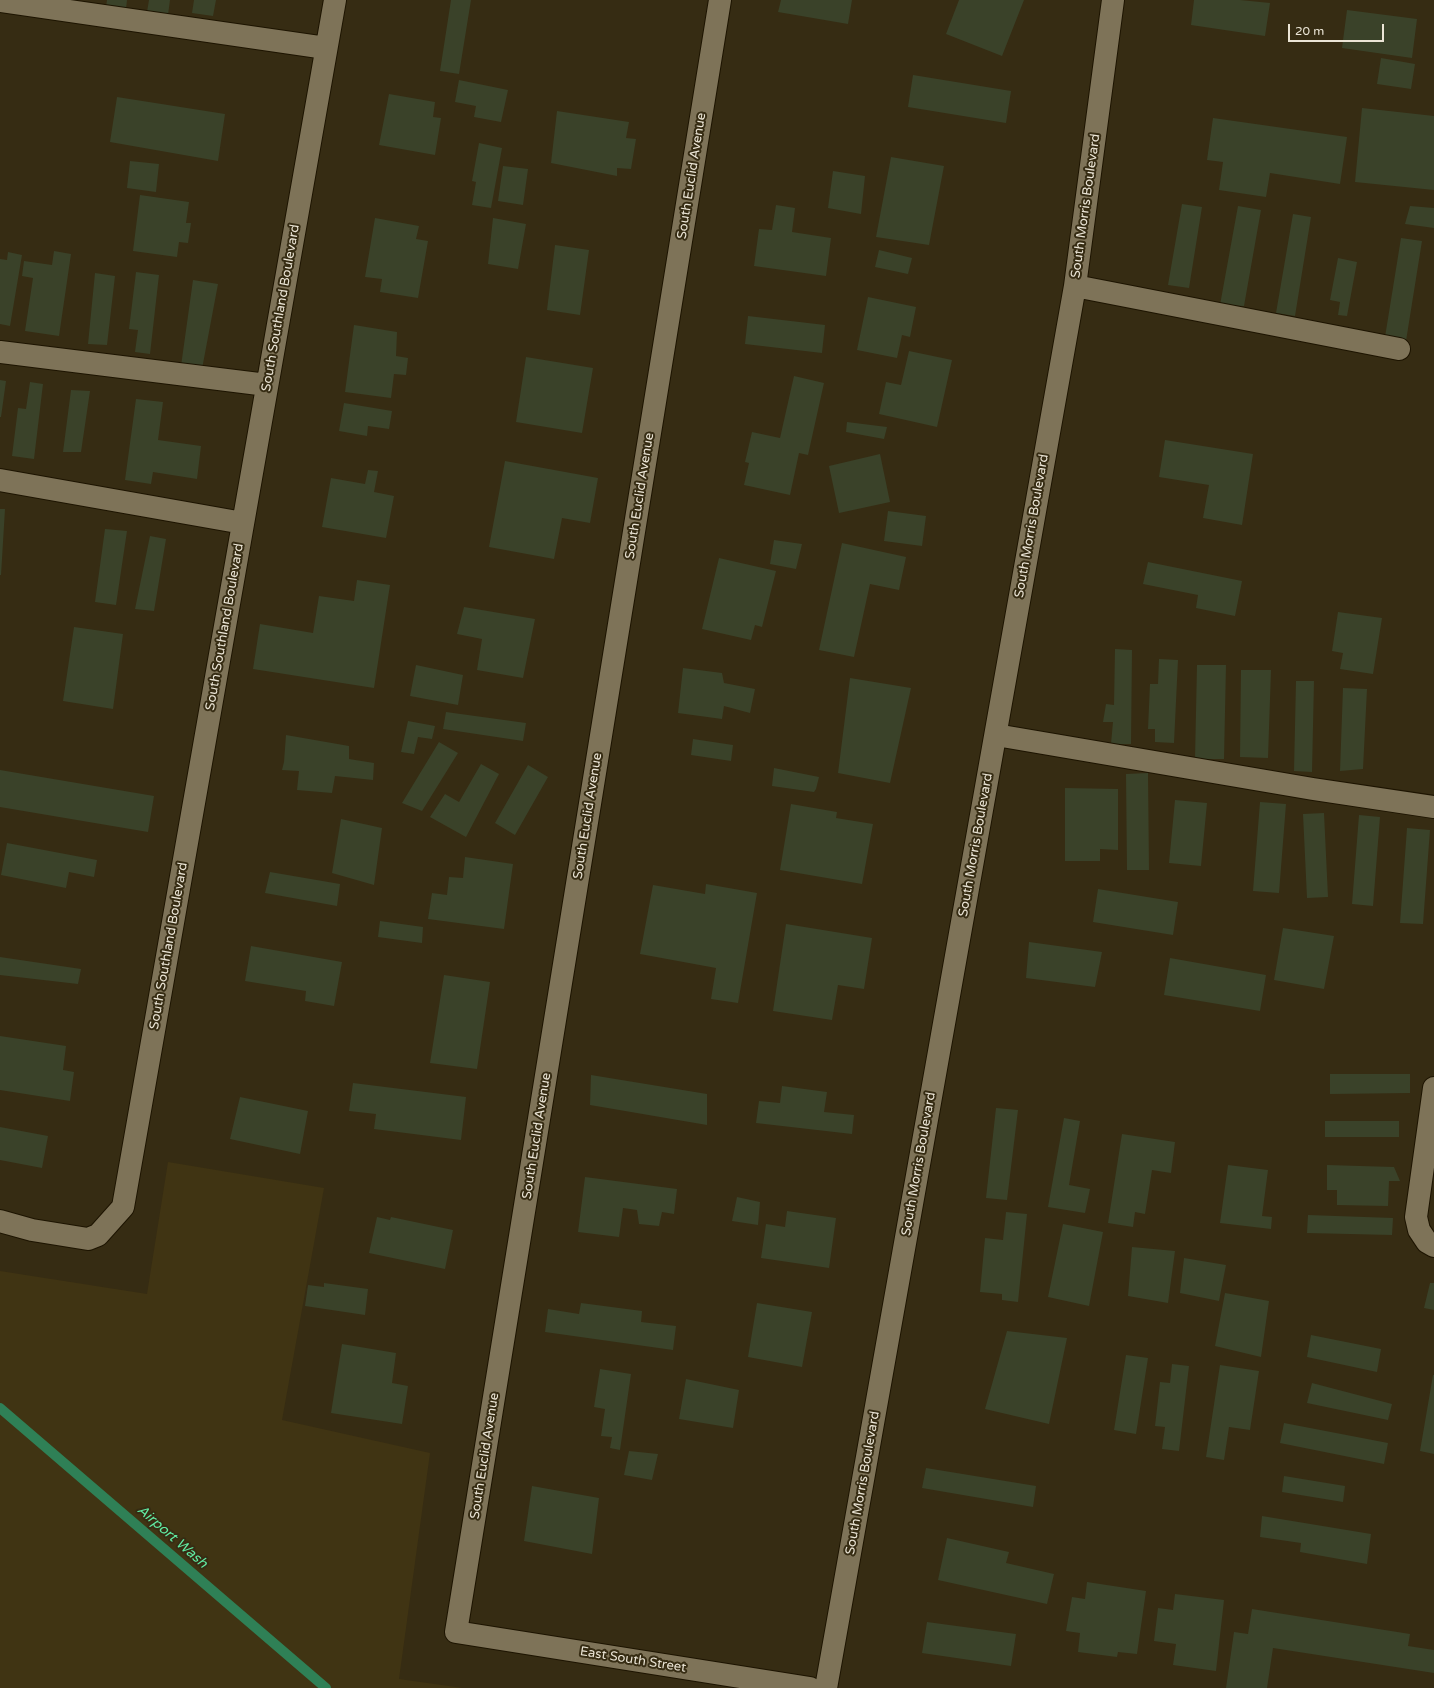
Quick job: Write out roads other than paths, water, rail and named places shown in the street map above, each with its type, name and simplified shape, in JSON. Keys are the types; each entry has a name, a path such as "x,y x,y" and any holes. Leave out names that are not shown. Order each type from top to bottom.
{"street":[{"name":"South Southland Boulevard","path":"0,1221 32,1230 88,1239 98,1235 123,1207 335,0"},
{"name":"South Euclid Avenue","path":"456,1632 720,0"},
{"name":"South Morris Boulevard","path":"826,1688 1075,286 1114,0"},
{"path":"0,1 326,48"},
{"path":"1075,286 1399,349"},
{"path":"0,352 267,385"},
{"path":"0,480 243,523"},
{"path":"996,735 1313,789 1434,807"},
{"path":"1434,1088 1416,1217 1419,1230 1427,1242 1434,1246"},
{"name":"East South Street","path":"456,1632 810,1688"}],"waterway":[{"name":"Airport Wash","path":"0,1408 326,1688"}]}
